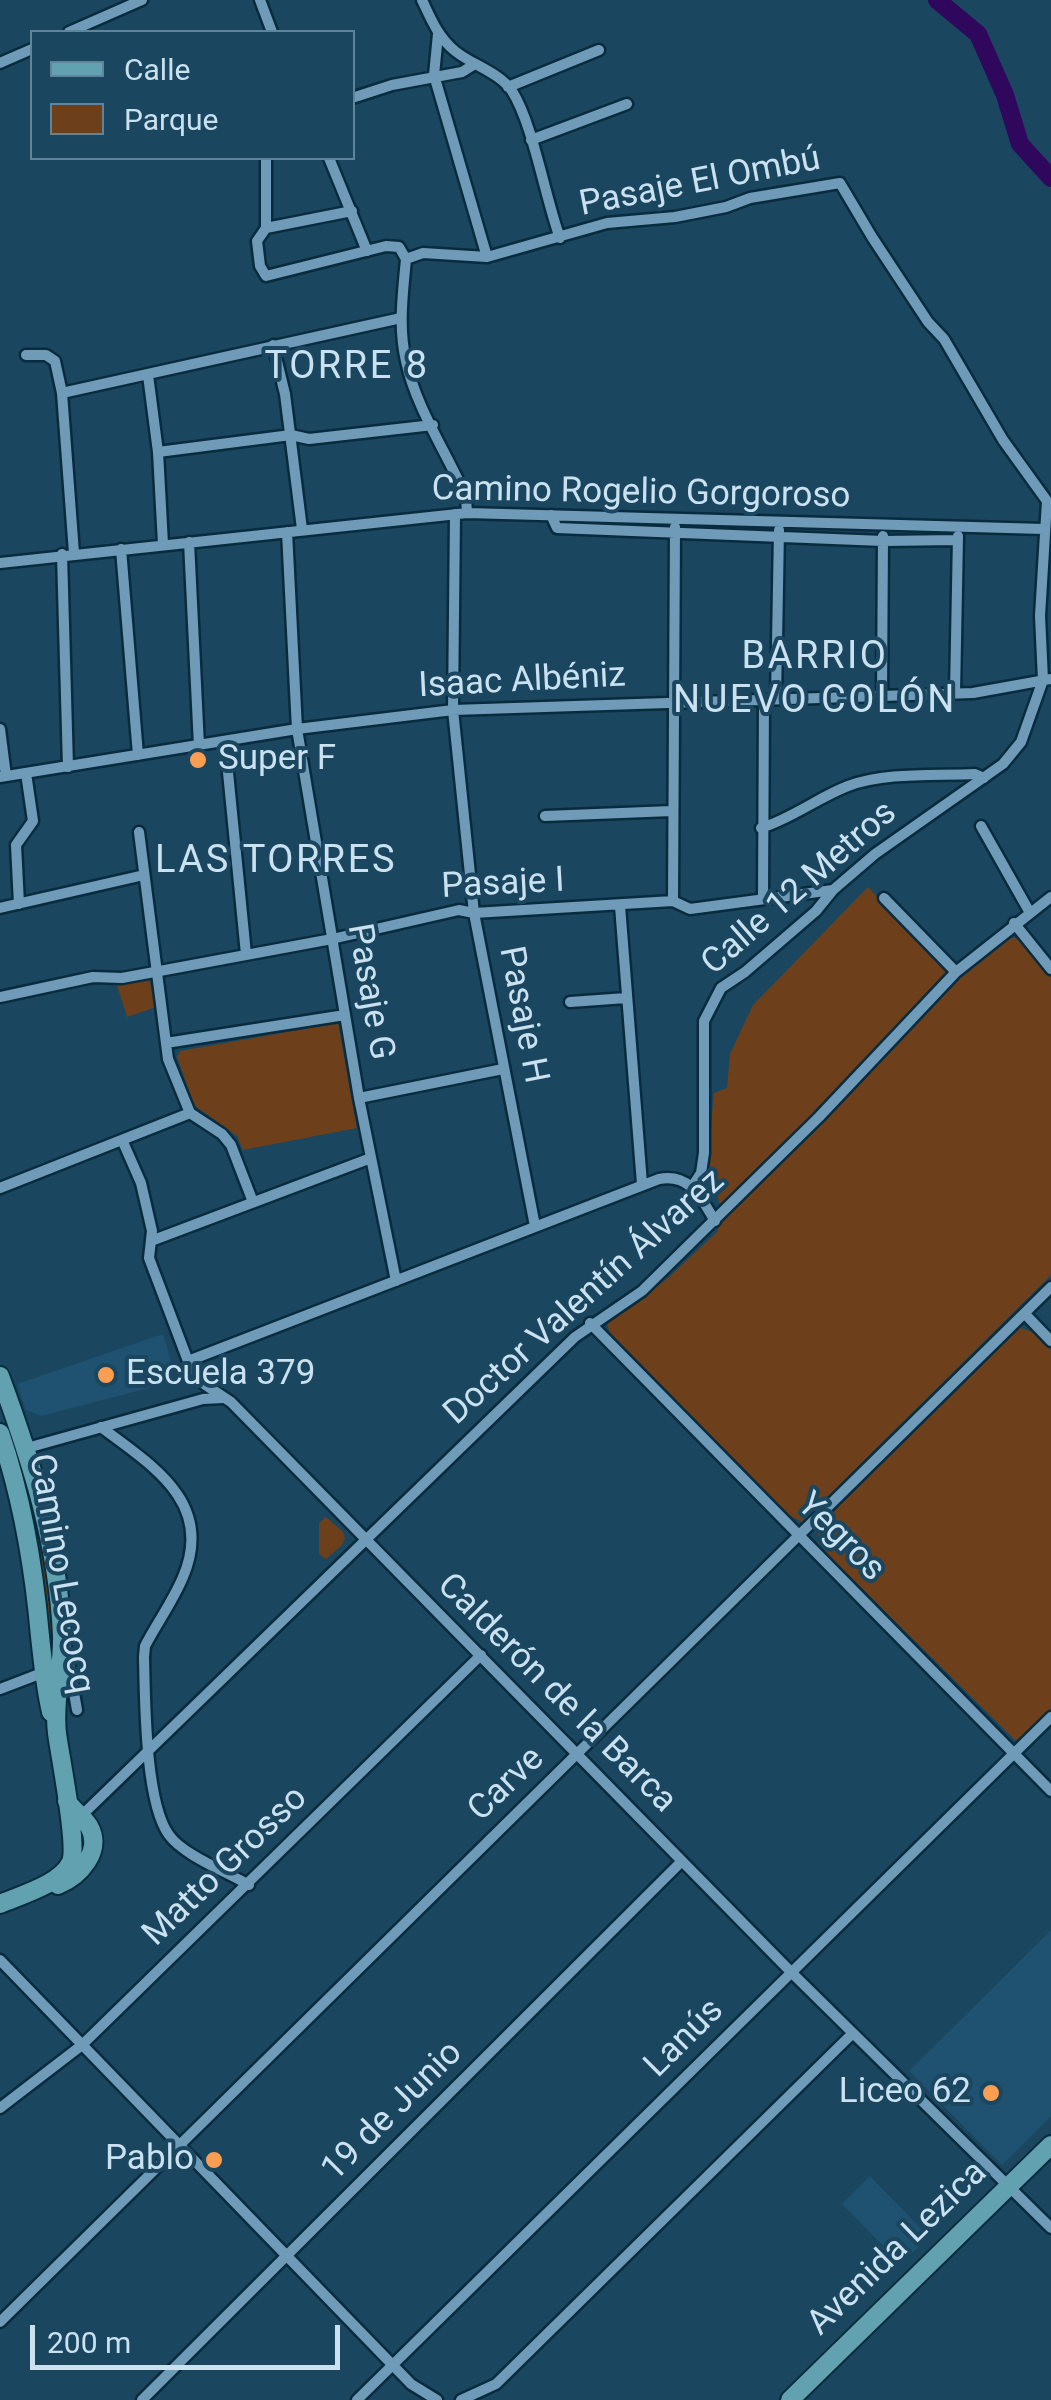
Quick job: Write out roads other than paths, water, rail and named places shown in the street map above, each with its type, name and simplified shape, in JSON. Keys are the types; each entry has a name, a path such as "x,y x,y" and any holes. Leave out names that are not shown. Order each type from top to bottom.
{"street":[{"path":"74,30 142,0"},
{"path":"260,0 271,30"},
{"path":"422,0 438,34 456,52 508,87 530,140 560,238"},
{"path":"438,34 434,75 487,258"},
{"path":"0,63 30,49"},
{"path":"508,87 600,50"},
{"path":"355,97 434,75 462,72 475,64"},
{"path":"530,140 626,104"},
{"path":"266,160 266,228 257,240 260,266 266,276 367,250 330,160"},
{"name":"Pasaje El Ombú","path":"367,250 394,245 403,250 406,259 423,254 487,258 607,224 675,217 750,198 840,183 928,322 944,339 1003,440 1047,501 1044,528"},
{"path":"266,228 352,211"},
{"name":"Pasaje H","path":"406,259 401,318 408,370 466,497 461,514 453,710 474,912 536,1226"},
{"path":"62,393 401,318"},
{"path":"273,345 291,435 302,529"},
{"path":"26,355 51,357 55,361 62,393 68,553 68,767"},
{"path":"148,376 158,452 162,544"},
{"path":"158,452 291,435 309,439 433,426"},
{"name":"Camino Rogelio Gorgoroso","path":"0,563 461,514 551,515 675,526 779,529 883,524 1044,528"},
{"path":"882,696 883,524"},
{"path":"956,693 958,525"},
{"path":"673,901 675,526"},
{"path":"1044,528 1040,616 1047,680"},
{"path":"762,898 762,828 779,529 883,541 958,540"},
{"name":"Pasaje G","path":"287,532 296,729 359,1098 396,1280"},
{"path":"190,542 200,746"},
{"path":"121,548 138,756"},
{"name":"Isaac Albéniz","path":"3,776 296,729 453,710 956,693 1047,680"},
{"name":"Calle 12 Metros","path":"692,1187 701,1173 704,1153 704,1021 721,988 745,972 816,911 833,890 906,830 1003,764 1021,742 1047,680"},
{"path":"0,729 3,776"},
{"path":"225,742 246,954"},
{"path":"19,904 16,846 33,822 26,773"},
{"path":"762,828 789,819 849,786 868,781 974,774 984,778"},
{"path":"544,816 672,811"},
{"path":"981,826 1030,912"},
{"path":"139,832 168,1058 190,1113 226,1138 254,1202"},
{"path":"0,908 144,876"},
{"name":"Pasaje I","path":"0,998 93,977 122,978 332,939 459,910 673,901 690,909 833,890"},
{"name":"Doctor Valentín Álvarez","path":"75,1820 590,1324 642,1291 715,1221 956,972 1051,896"},
{"path":"884,898 956,972"},
{"path":"620,906 642,1184"},
{"path":"1014,923 1051,968"},
{"path":"570,1002 626,998"},
{"path":"166,1043 344,1015"},
{"path":"359,1098 503,1069"},
{"path":"0,1188 190,1113"},
{"name":"Calderón de la Barca","path":"123,1142 140,1183 152,1241 150,1258 196,1376 224,1398 792,1973 1051,2228"},
{"path":"152,1241 371,1158"},
{"path":"188,1361 642,1184 674,1177 692,1187 715,1221"},
{"name":"Carve","path":"0,2322 1051,1287"},
{"path":"1024,1314 1051,1341"},
{"name":"Yegros","path":"590,1324 1051,1791"},
{"name":"Camino Lecocq","path":"0,1376 42,1494 62,1639 56,1727"},
{"path":"4,1456 203,1399 224,1398"},
{"path":"101,1426 160,1473 181,1497 188,1516 191,1537 186,1567 145,1646 147,1752 163,1825 180,1846 249,1884"},
{"name":"Camino Lecocq","path":"0,1432 26,1545 42,1672 56,1727 66,1800 75,1820"},
{"path":"62,1639 77,1710"},
{"name":"Matto Grosso","path":"0,2108 82,2045 480,1656"},
{"path":"0,1690 42,1672"},
{"name":"Lanús","path":"358,2400 1051,1717"},
{"path":"0,1904 70,1880 87,1862 92,1834 75,1820"},
{"name":"19 de Junio","path":"142,2400 682,1861"},
{"path":"0,1960 393,2366 420,2391 437,2400"},
{"path":"461,2400 496,2384 853,2033"},
{"name":"Avenida Lezica","path":"790,2400 1051,2145"}],"waterway":[{"path":"937,0 978,34 1005,95 1020,144 1051,178"}],"place":[{"name":"Super F","path":"198,760"},
{"name":"Escuela 379","path":"106,1375"},
{"name":"Liceo 62","path":"991,2093"},
{"name":"Pablo","path":"214,2160"}],"district":[{"name":"TORRE 8","path":"347,368"},
{"name":"BARRIO NUEVO COLÓN","path":"815,680"},
{"name":"LAS TORRES","path":"276,862"}]}
